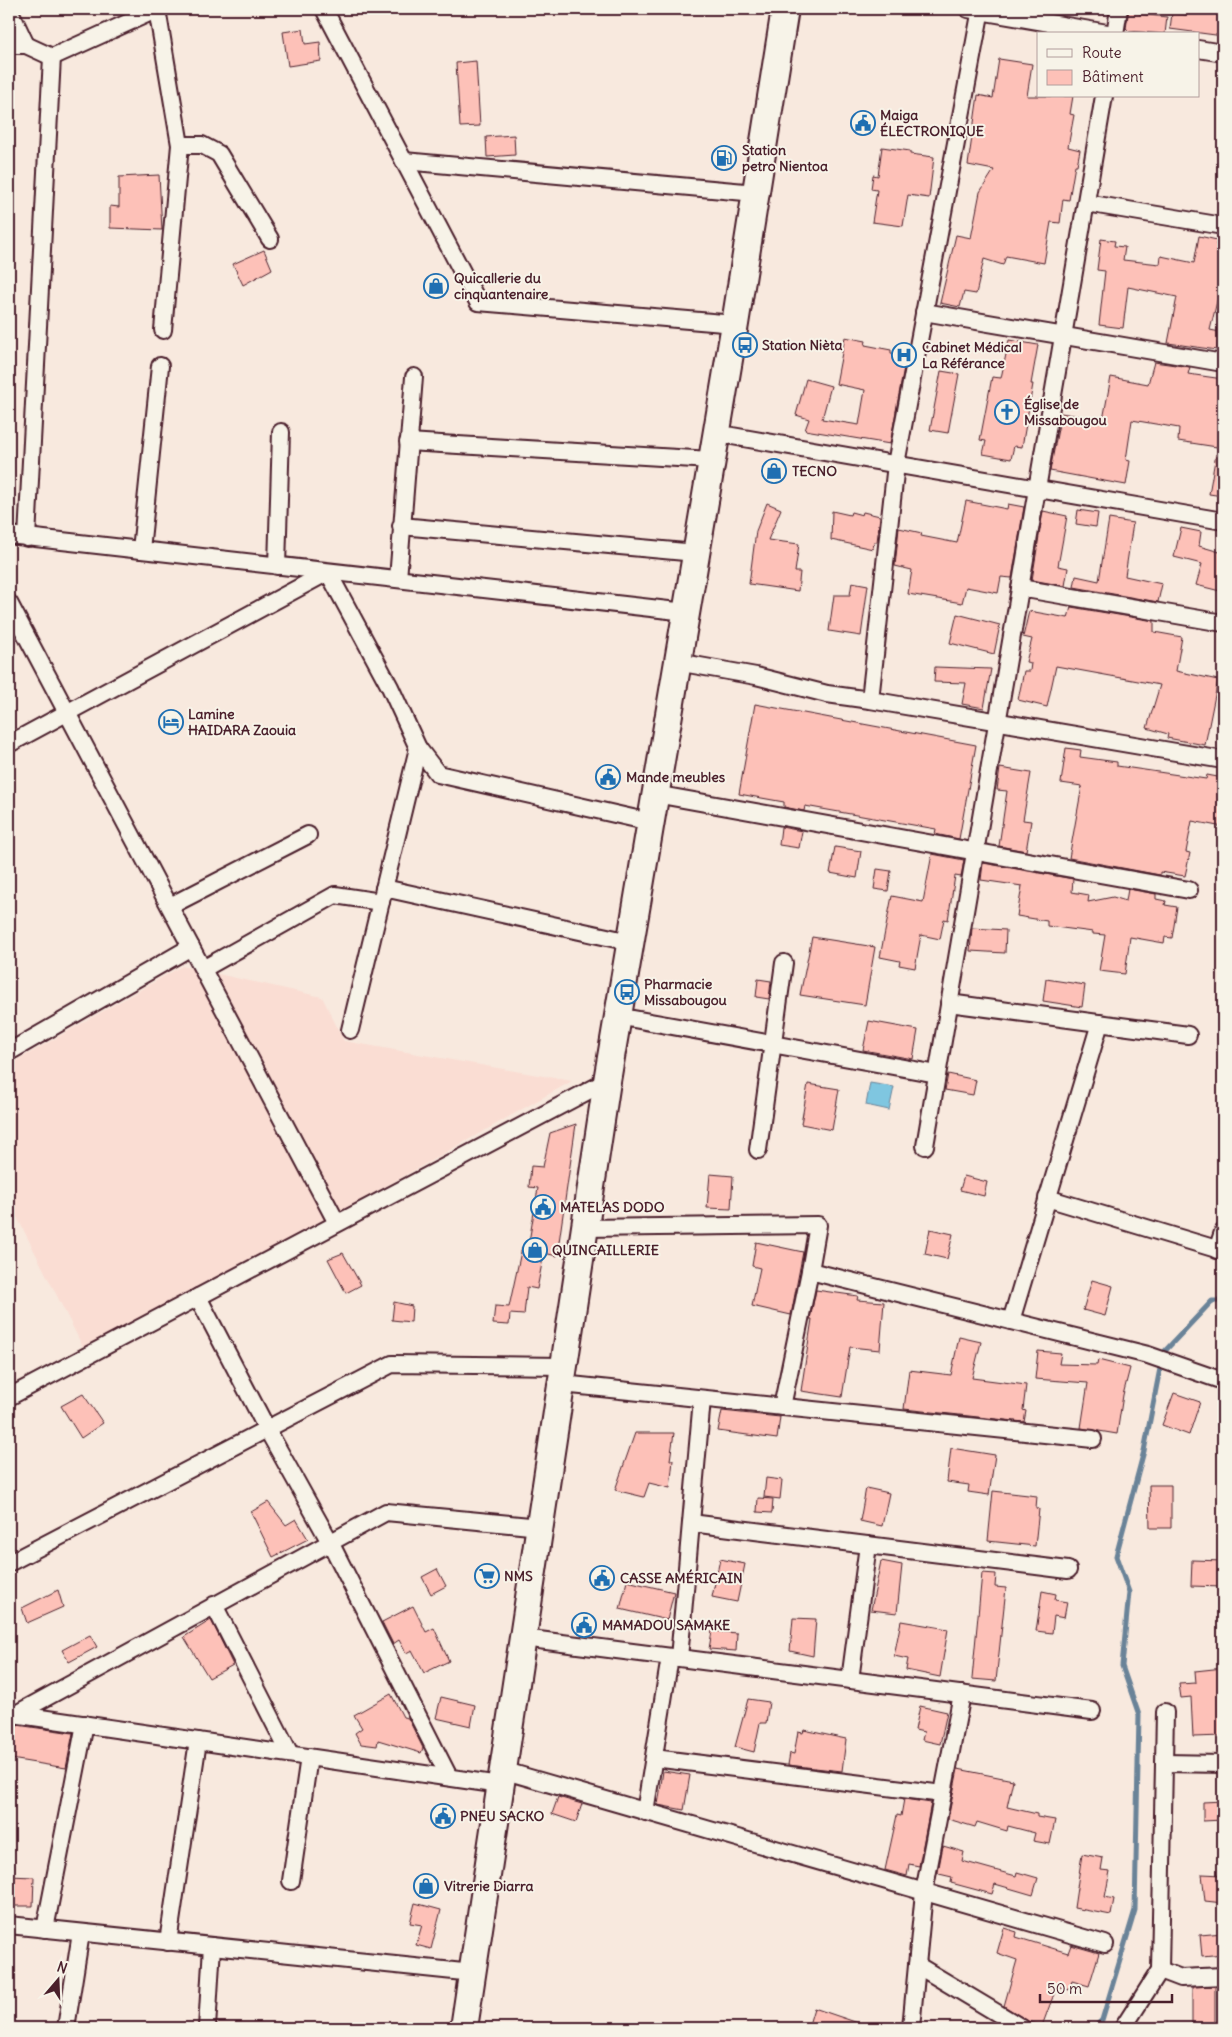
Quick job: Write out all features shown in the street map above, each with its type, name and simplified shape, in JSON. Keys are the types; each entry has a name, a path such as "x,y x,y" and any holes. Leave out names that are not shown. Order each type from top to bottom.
{"main road":[{"path":"464,2028 617,1016 678,662 710,460 735,324 785,9"}],"street":[{"path":"9,9 26,45"},
{"path":"9,44 26,45 52,57 158,9 180,145 164,330"},
{"path":"324,9 478,302 735,324"},
{"path":"870,700 896,464 977,9 1103,32"},
{"path":"1114,32 1119,9"},
{"path":"1200,49 1223,53"},
{"path":"27,538 52,57"},
{"path":"924,1146 1104,98"},
{"path":"180,145 202,145 219,154 270,239"},
{"path":"404,161 756,193"},
{"path":"1086,203 1223,226"},
{"path":"924,312 1223,363"},
{"path":"141,550 160,366"},
{"path":"398,579 414,377"},
{"path":"277,566 281,432"},
{"path":"715,432 1223,521"},
{"path":"408,442 710,460"},
{"path":"401,526 696,554"},
{"path":"9,535 686,612"},
{"path":"9,744 328,572"},
{"path":"328,572 390,687 418,748 438,774 650,822"},
{"path":"1020,588 1223,623"},
{"path":"9,603 337,1223"},
{"path":"678,662 756,676 827,694 1223,760"},
{"path":"350,1030 418,748"},
{"path":"655,794 1189,890"},
{"path":"170,906 308,835"},
{"path":"203,970 335,895 383,895 630,942"},
{"path":"9,1052 191,947"},
{"path":"758,1150 784,963"},
{"path":"949,1003 1188,1035"},
{"path":"617,1016 937,1074"},
{"path":"1011,1321 1100,1023"},
{"path":"9,1397 607,1080"},
{"path":"1047,1198 1220,1250 1223,1232"},
{"path":"585,1228 818,1225 782,1407"},
{"path":"810,1271 1148,1355 1223,1381"},
{"path":"198,1297 267,1429 330,1542 449,1777"},
{"path":"9,1563 392,1364 563,1375 702,1399 1093,1439"},
{"path":"645,1812 674,1657 691,1523 702,1399"},
{"path":"12,1714 386,1512 540,1527"},
{"path":"691,1523 1068,1570"},
{"path":"850,1680 868,1545"},
{"path":"214,1605 290,1754"},
{"path":"523,1638 1092,1711"},
{"path":"911,2028 924,1892 962,1694"},
{"path":"1123,2028 1160,1970 1165,1712"},
{"path":"12,1714 449,1777 501,1777 645,1812 1105,1944"},
{"path":"45,1929 85,1724"},
{"path":"168,1942 198,1741"},
{"path":"291,1881 309,1757"},
{"path":"654,1758 943,1794"},
{"path":"1164,1763 1223,1764"},
{"path":"9,1925 473,1973"},
{"path":"66,2028 81,1933"},
{"path":"207,2028 212,1946"},
{"path":"917,1965 1022,2028"},
{"path":"1160,1970 1181,1978 1223,1976"}],"shaded area":[{"path":"182,966 322,997 344,1041 572,1081 87,1355 17,1217 9,1221 9,1065"}],"water":[{"path":"870,1083 894,1087 889,1110 866,1105"}],"building":[{"path":"1129,9 1140,9 1139,14 1167,17 1165,32 1129,31 1126,28"},
{"path":"1187,9 1223,9 1223,36 1170,29 1172,13 1186,15"},
{"path":"303,29 305,44 320,42 321,61 288,66 283,32"},
{"path":"999,59 1032,64 1027,96 1037,96 1037,98 1073,98 1070,114 1074,115 1068,147 1080,150 1077,165 1075,165 1069,200 1063,199 1060,223 1051,222 1044,263 1006,256 1003,265 984,259 976,294 964,292 960,307 940,303 956,235 971,238 980,192 994,170 968,165 978,95 993,98"},
{"path":"476,61 480,126 460,127 456,63"},
{"path":"514,135 515,155 487,157 486,137"},
{"path":"882,147 910,151 910,154 934,157 929,198 908,195 903,226 872,222 877,190 871,189 873,175 878,176"},
{"path":"159,175 162,230 110,228 110,206 119,207 119,177"},
{"path":"1199,236 1217,240 1216,245 1223,246 1223,290 1220,289 1210,330 1220,332 1217,350 1168,343 1177,297 1128,287 1123,328 1099,325 1105,271 1097,270 1101,239 1115,241 1114,246 1125,247 1123,260 1160,264 1161,256 1194,263"},
{"path":"264,250 272,269 243,285 233,264"},
{"path":"845,337 866,341 865,345 891,350 891,353 906,356 890,444 805,430 809,419 796,415 806,379 831,386 822,419 859,425 865,390 836,384"},
{"name":"Église de Missabougou","path":"1009,340 1038,345 1022,447 1014,446 1011,459 983,454 986,441 980,440 992,377 1001,378"},
{"path":"1154,362 1190,367 1188,374 1223,379 1223,402 1217,447 1178,441 1179,428 1132,420 1126,460 1130,461 1126,485 1050,471 1061,413 1103,420 1111,377 1148,384"},
{"path":"941,371 959,374 948,433 930,430"},
{"path":"1216,454 1223,455 1223,496 1209,494"},
{"path":"966,501 1007,509 1008,504 1024,507 1012,578 1001,577 998,593 966,587 962,603 908,594 912,570 895,566 899,528 922,533 921,536 957,543"},
{"path":"767,503 781,509 768,540 799,544 795,572 800,572 798,591 749,584 756,531"},
{"path":"1078,510 1098,513 1096,527 1076,524"},
{"path":"832,511 850,515 851,512 862,515 863,512 880,516 877,542 874,542 873,549 831,540"},
{"path":"1043,511 1067,516 1058,566 1068,568 1065,586 1032,580"},
{"path":"1109,519 1133,523 1125,576 1162,584 1158,602 1074,587 1076,576 1099,581"},
{"path":"1181,528 1201,532 1199,546 1223,553 1223,578 1220,591 1196,585 1202,564 1174,557"},
{"path":"852,582 868,585 861,636 829,631 834,595 850,595"},
{"path":"1071,607 1154,621 1154,632 1182,637 1176,671 1218,680 1205,745 1167,738 1168,734 1147,728 1160,685 1056,666 1047,707 1018,700 1024,671 1030,671 1031,663 1026,662 1032,639 1023,637 1029,611 1068,618"},
{"path":"957,614 1000,625 994,654 950,643"},
{"path":"935,667 991,669 984,708 962,704 966,683 934,682"},
{"path":"755,704 976,745 959,839 935,834 936,829 805,806 804,811 784,807 784,802 739,794"},
{"path":"1066,748 1081,750 1080,757 1117,762 1117,766 1206,779 1207,775 1223,778 1223,827 1192,821 1186,852 1190,853 1185,876 1160,872 1160,875 1069,858 1082,786 1061,783"},
{"path":"1000,768 1031,773 1023,820 1031,821 1026,851 999,846 1007,791 997,790"},
{"path":"781,827 802,831 799,848 779,845"},
{"path":"835,847 861,851 857,878 830,873"},
{"path":"932,854 964,860 961,877 955,876 948,920 944,919 940,939 921,935 915,968 899,965 900,961 880,957 892,896 923,902"},
{"path":"983,863 1073,879 1072,892 1089,895 1088,902 1113,897 1126,901 1128,889 1156,894 1156,899 1166,901 1165,905 1177,907 1172,938 1165,937 1164,943 1130,937 1125,974 1099,971 1105,935 1047,926 1047,921 1017,916 1022,886 981,880"},
{"path":"877,869 891,871 888,891 874,889"},
{"path":"972,928 1006,930 1005,953 970,951"},
{"path":"812,937 875,947 865,1005 800,995"},
{"path":"758,979 771,981 769,999 756,997"},
{"path":"1046,979 1085,985 1082,1007 1043,1001"},
{"path":"869,1021 918,1030 913,1059 863,1050"},
{"path":"948,1074 976,1080 973,1095 945,1090"},
{"path":"808,1084 839,1089 832,1130 801,1124"},
{"path":"576,1124 557,1256 544,1253 537,1289 527,1287 524,1315 510,1314 509,1325 493,1324 495,1306 509,1307 522,1247 528,1248 538,1188 529,1187 531,1166 543,1167 550,1133"},
{"path":"710,1174 733,1176 731,1209 707,1208"},
{"path":"964,1176 987,1182 984,1196 960,1190"},
{"path":"930,1229 953,1234 947,1259 925,1254"},
{"path":"756,1242 803,1252 791,1315 752,1306 760,1268 752,1266"},
{"path":"343,1253 361,1285 346,1293 328,1259"},
{"path":"1092,1280 1113,1286 1105,1316 1083,1310"},
{"path":"816,1290 858,1296 857,1300 884,1302 880,1350 850,1347 842,1397 801,1391 812,1319 810,1319"},
{"path":"394,1302 412,1306 411,1322 392,1320"},
{"path":"959,1337 981,1342 972,1378 1026,1385 1023,1410 1026,1411 1024,1422 904,1409 909,1370 951,1375"},
{"path":"1038,1351 1061,1353 1059,1364 1097,1365 1098,1360 1130,1368 1123,1395 1117,1434 1081,1428 1088,1383 1035,1379"},
{"path":"1174,1393 1200,1402 1189,1435 1162,1425"},
{"path":"83,1394 103,1423 81,1438 61,1406"},
{"path":"722,1411 780,1417 777,1439 718,1431"},
{"path":"635,1433 674,1433 670,1460 673,1460 670,1488 649,1483 644,1497 615,1490"},
{"path":"951,1448 995,1455 989,1495 968,1492 969,1485 947,1482"},
{"path":"766,1478 782,1480 780,1499 764,1497"},
{"path":"1149,1485 1171,1485 1171,1528 1150,1528"},
{"path":"866,1488 889,1493 882,1526 860,1521"},
{"path":"993,1491 1037,1496 1036,1508 1039,1509 1035,1546 988,1541"},
{"path":"758,1498 773,1499 772,1513 757,1512"},
{"path":"268,1502 286,1525 296,1519 308,1539 273,1557 251,1512"},
{"path":"720,1559 745,1564 737,1602 712,1597"},
{"path":"1192,1560 1223,1561 1223,1587 1191,1586"},
{"path":"881,1561 902,1565 897,1613 871,1610"},
{"path":"437,1569 446,1586 431,1594 422,1577"},
{"path":"982,1573 996,1574 995,1587 1006,1588 996,1681 972,1679"},
{"path":"627,1581 674,1592 667,1620 620,1609"},
{"path":"58,1590 63,1607 27,1623 22,1608"},
{"path":"1042,1591 1056,1594 1055,1600 1067,1602 1064,1618 1054,1616 1052,1633 1036,1631"},
{"path":"413,1606 426,1632 434,1628 449,1661 424,1673 412,1650 406,1653 399,1640 393,1644 382,1622"},
{"path":"793,1618 816,1619 813,1656 790,1651"},
{"path":"211,1620 233,1665 209,1678 184,1637"},
{"path":"901,1621 948,1629 940,1677 906,1670 908,1659 894,1656"},
{"path":"712,1631 737,1633 736,1651 709,1649"},
{"path":"90,1635 97,1647 69,1662 62,1650"},
{"path":"1223,1668 1223,1736 1193,1737 1191,1697 1181,1698 1179,1684 1196,1683 1195,1671"},
{"path":"391,1694 403,1717 408,1718 423,1748 421,1753 378,1740 377,1746 361,1744 355,1733 362,1728 354,1715"},
{"path":"441,1697 475,1705 471,1726 436,1718"},
{"path":"748,1699 769,1702 766,1723 760,1723 754,1752 735,1747"},
{"path":"920,1706 947,1712 940,1744 922,1740 924,1732 915,1730"},
{"path":"17,1725 73,1733 66,1768 11,1759"},
{"path":"804,1730 846,1739 842,1771 788,1765 790,1753 794,1754 798,1732 803,1733"},
{"path":"958,1769 1013,1780 1007,1807 1037,1814 1037,1817 1055,1820 1050,1844 1033,1841 1035,1833 1008,1826 1007,1831 977,1822 975,1827 948,1819"},
{"path":"663,1771 690,1775 684,1810 658,1805"},
{"path":"558,1797 582,1804 576,1822 552,1814"},
{"path":"904,1799 931,1803 919,1866 909,1864 907,1876 885,1870 897,1815 901,1816"},
{"path":"1223,1801 1223,1820 1203,1821 1203,1802"},
{"path":"943,1846 964,1852 962,1861 1016,1876 1017,1872 1038,1878 1033,1895 995,1884 992,1894 951,1883 952,1877 939,1874 938,1872"},
{"path":"1082,1854 1103,1858 1101,1870 1110,1871 1105,1897 1114,1899 1111,1915 1074,1908"},
{"path":"1202,1874 1223,1875 1223,1903 1205,1901"},
{"path":"9,1876 34,1877 33,1906 9,1906"},
{"path":"415,1903 441,1910 431,1949 416,1945 422,1925 410,1923"},
{"path":"1004,1928 1017,1932 1016,1937 1068,1953 1071,1945 1099,1953 1089,1986 1072,1981 1069,1990 1057,1986 1042,2026 1028,2021 1004,2006 1017,1960 997,1953"},
{"path":"1223,1933 1223,1954 1202,1956 1200,1935"},
{"path":"1215,1986 1215,2028 1192,2028 1192,1987"},
{"path":"814,2008 867,2026 867,2028 808,2028"}],"waterway":[{"path":"1094,2028 1102,2020 1135,1910 1139,1715 1122,1666 1129,1592 1116,1556 1144,1451 1163,1353 1212,1301 1223,1301"}],"place":[{"name":"Maiga ÉLECTRONIQUE","path":"863,123"},
{"name":"Station petro Nientoa","path":"724,158"},
{"name":"Quicallerie du cinquantenaire","path":"436,286"},
{"name":"Station Nièta","path":"745,345"},
{"name":"Cabinet Médical La Référance","path":"904,355"},
{"name":"Église de Missabougou","path":"1007,412"},
{"name":"TECNO","path":"774,471"},
{"name":"Lamine HAIDARA Zaouia","path":"171,722"},
{"name":"Mande meubles","path":"608,777"},
{"name":"Pharmacie Missabougou","path":"627,992"},
{"name":"MATELAS DODO","path":"543,1207"},
{"name":"QUINCAILLERIE","path":"535,1250"},
{"name":"NMS","path":"487,1576"},
{"name":"CASSE AMÉRICAIN","path":"602,1578"},
{"name":"MAMADOU SAMAKE","path":"584,1625"},
{"name":"PNEU SACKO","path":"443,1816"},
{"name":"Vitrerie Diarra","path":"426,1886"}]}
